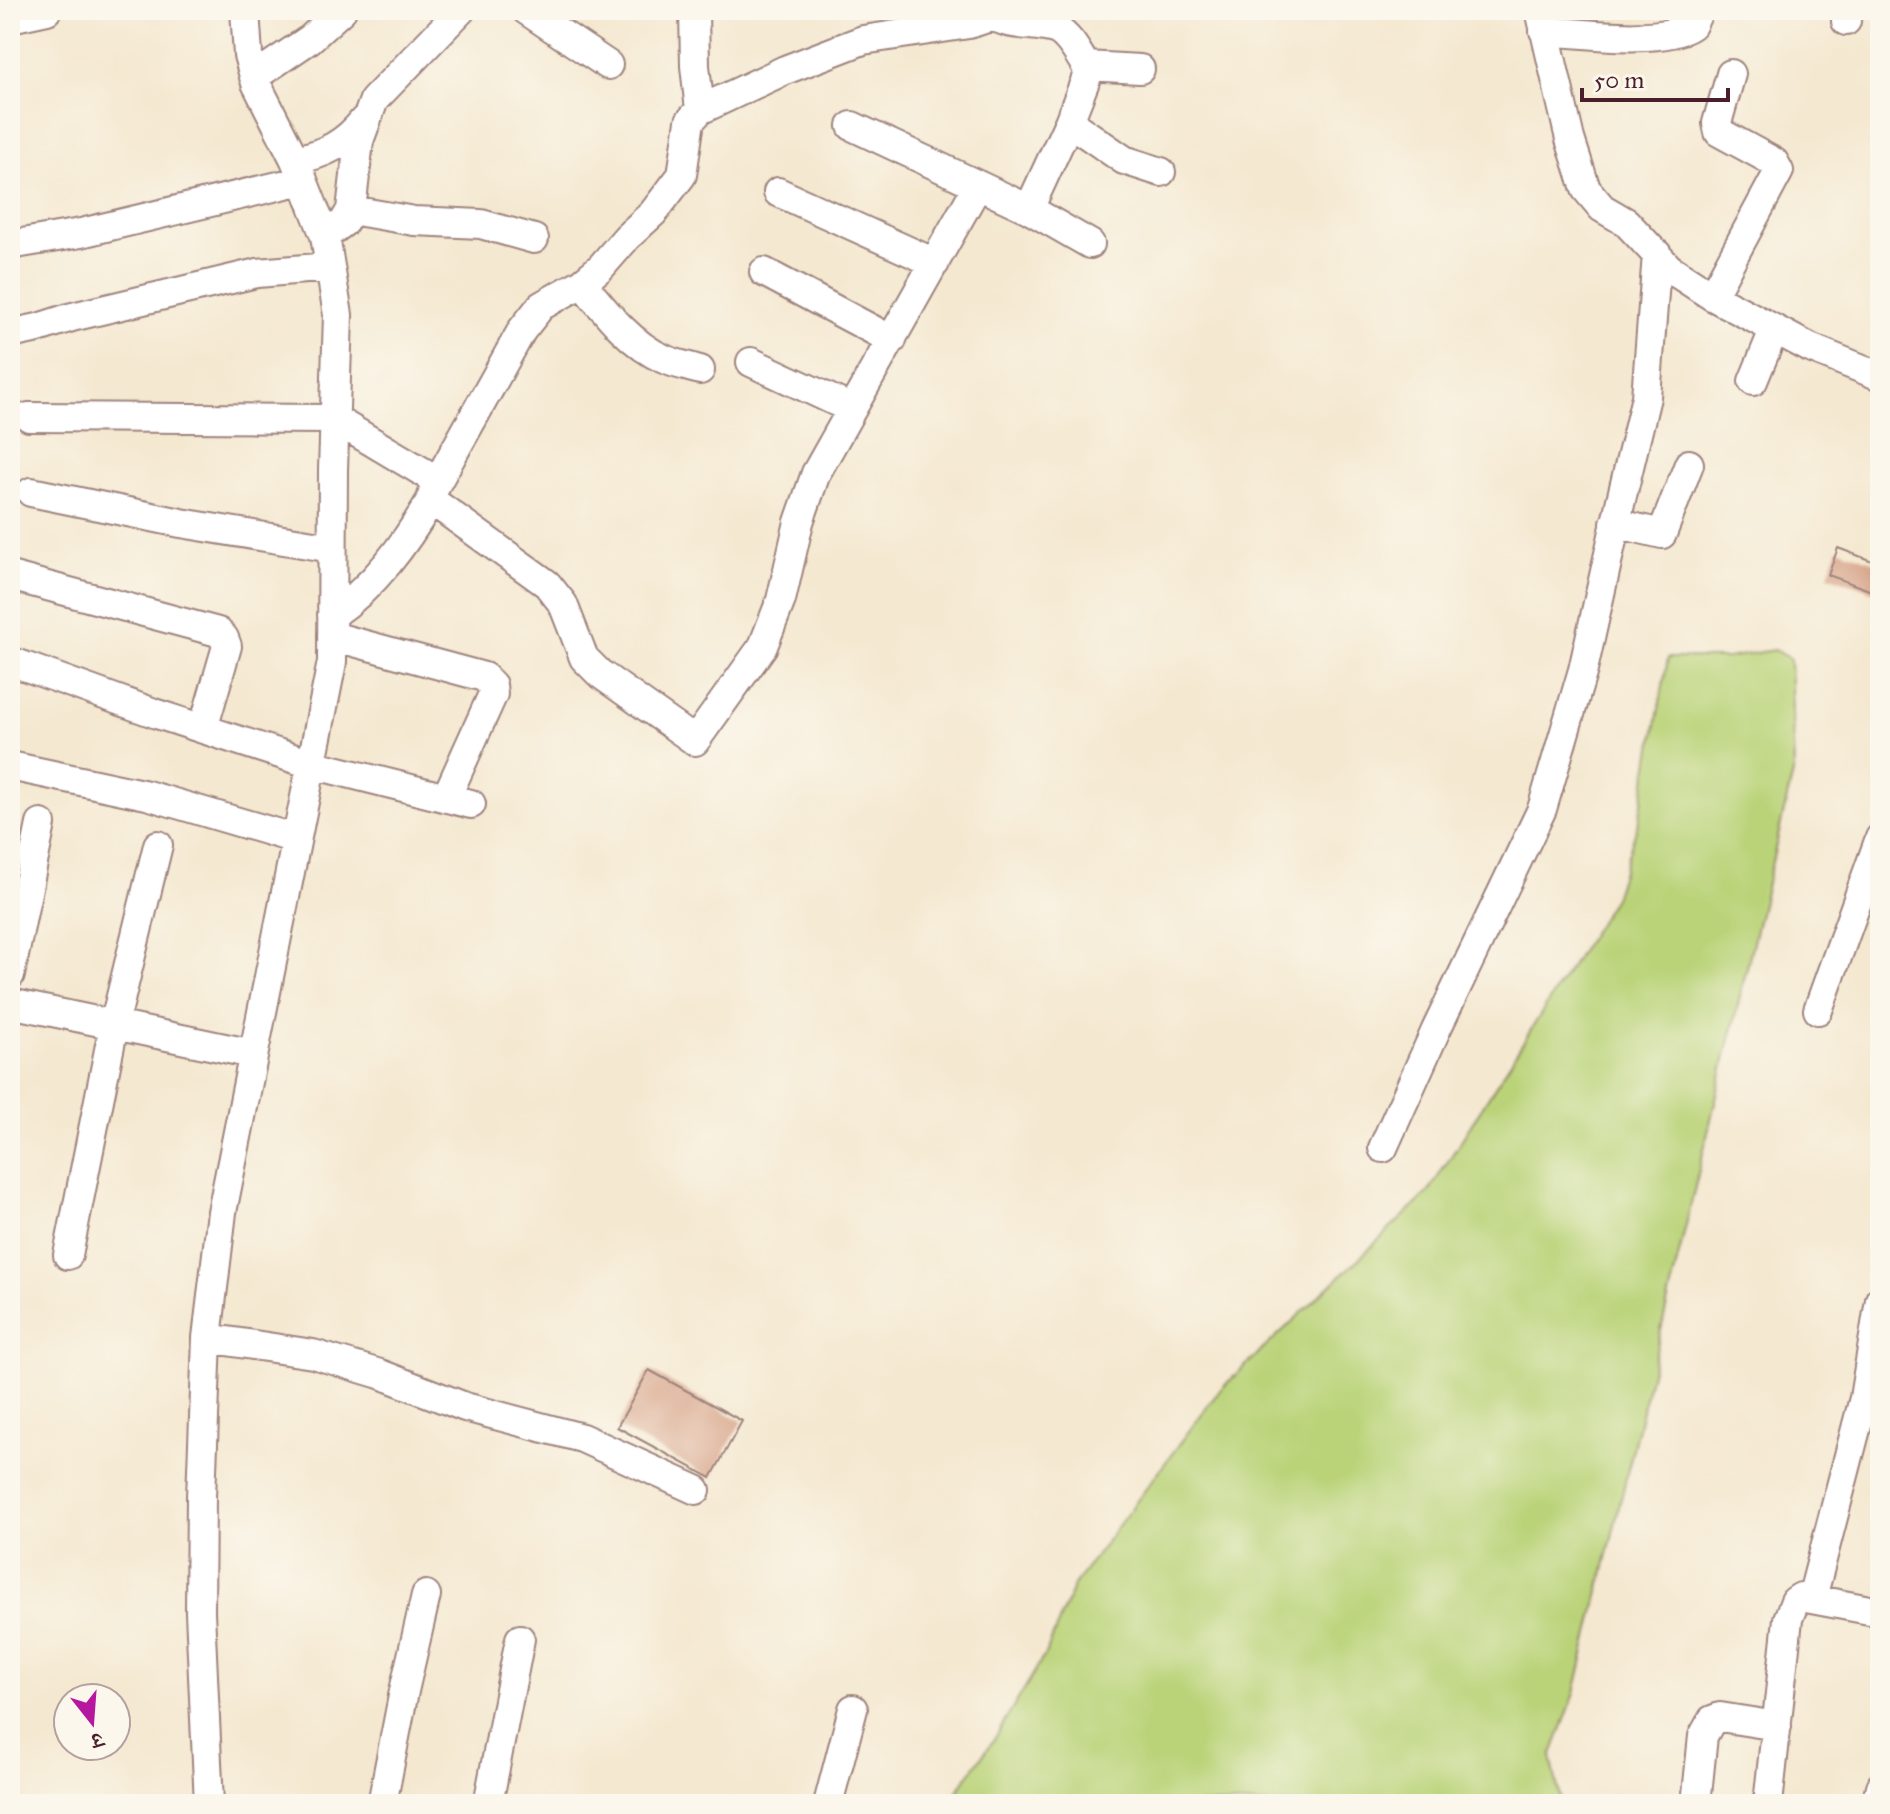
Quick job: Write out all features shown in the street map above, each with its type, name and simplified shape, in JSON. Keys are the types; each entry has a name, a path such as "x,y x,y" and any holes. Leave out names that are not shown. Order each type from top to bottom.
{"street":[{"path":"10,18 47,10"},
{"path":"209,1804 200,1612 207,1338 222,1212 332,662 338,315 325,236 299,170 254,77 248,55 245,10"},
{"path":"254,77 310,39 342,10"},
{"path":"325,236 344,222 351,210 359,141 374,100 461,10"},
{"path":"526,10 608,65"},
{"path":"694,10 700,110"},
{"path":"1699,10 1692,25 1677,32 1650,36 1542,21 1570,139 1586,189 1602,208 1626,222 1669,268 1712,296 1810,348 1880,376"},
{"path":"332,625 348,604 390,562 433,493 522,330 541,306 582,283 601,267 653,213 682,175 690,121 700,110 785,70 863,40 969,24 990,13 1012,22 1060,20 1057,30 1070,42 1086,66 1140,69"},
{"path":"1029,209 1091,66"},
{"path":"1712,296 1779,171 1774,162 1719,132 1717,123 1731,74"},
{"path":"10,245 81,233 299,170 350,138 368,117"},
{"path":"1069,122 1124,160 1161,172"},
{"path":"852,126 1029,209 1090,244"},
{"path":"29,417 334,419 428,475 433,493 547,584 563,604 584,658 599,673 695,741 763,646 781,600 799,522 816,473 978,185"},
{"path":"778,192 935,263"},
{"path":"351,210 414,221 481,224 534,239"},
{"path":"1383,1148 1542,809 1583,670 1646,397 1657,254"},
{"path":"10,334 257,273 330,267"},
{"path":"764,272 892,340"},
{"path":"582,283 629,335 663,359 700,370"},
{"path":"1753,381 1774,330"},
{"path":"751,362 852,409"},
{"path":"1615,523 1662,534 1689,464"},
{"path":"31,492 181,523 332,548"},
{"path":"10,576 218,632 227,646 203,729"},
{"path":"10,661 311,764 459,801 493,694 492,685 484,677 332,625"},
{"path":"10,766 147,795 296,839"},
{"path":"10,975 41,824"},
{"path":"1818,1010 1880,838"},
{"path":"68,1255 114,1025 158,845"},
{"path":"10,1003 253,1054"},
{"path":"1812,1598 1872,1400 1880,1300"},
{"path":"207,1338 313,1354 380,1374 465,1407 582,1438 696,1490"},
{"path":"382,1804 426,1595"},
{"path":"1768,1804 1791,1609 1795,1601 1801,1597 1812,1598 1880,1612"},
{"path":"488,1804 520,1639"},
{"path":"828,1804 853,1709"},
{"path":"1696,1804 1703,1736 1712,1720 1720,1717 1777,1726"},
{"path":"1876,1804 1880,1787"}],"green space":[{"path":"1774,650 1790,659 1794,769 1575,1693 1551,1757 1561,1804 948,1804 995,1738 1047,1651 1074,1585 1219,1391 1428,1193 1614,898 1639,820 1668,658 1727,658"}],"building":[{"path":"1838,548 1880,564 1880,594 1828,575"},
{"path":"649,1370 742,1421 711,1478 617,1427"}]}
